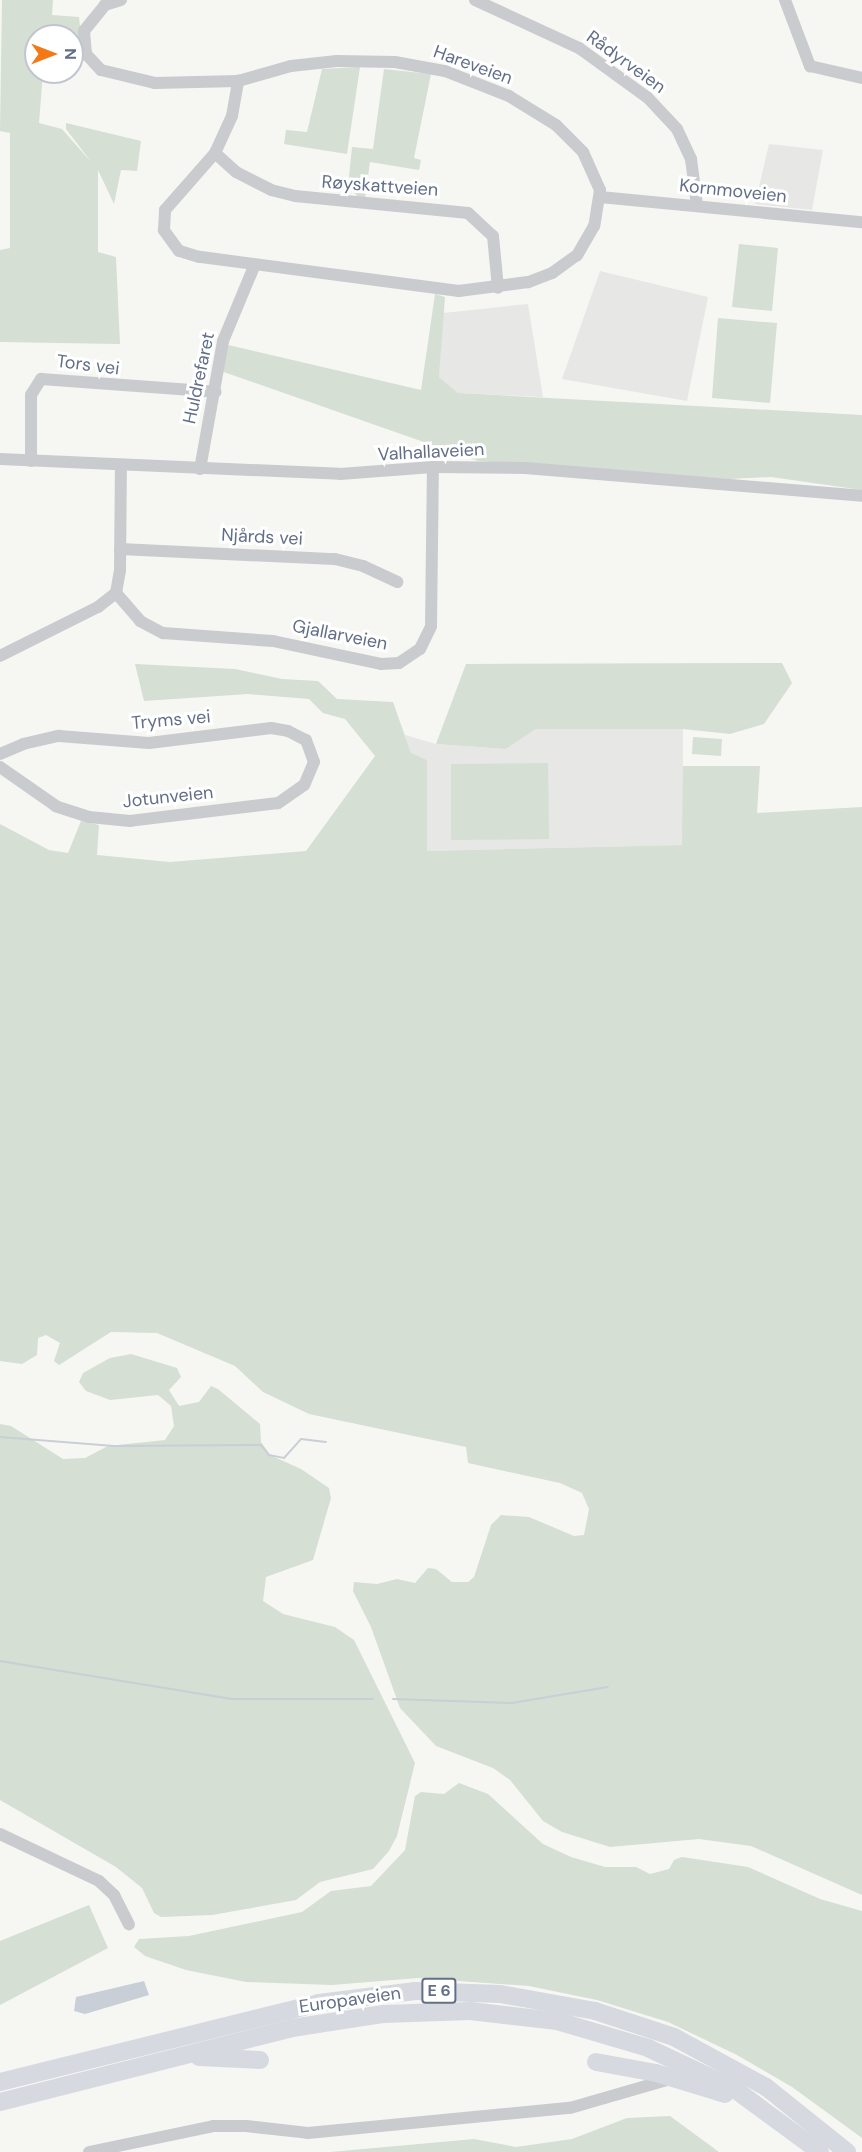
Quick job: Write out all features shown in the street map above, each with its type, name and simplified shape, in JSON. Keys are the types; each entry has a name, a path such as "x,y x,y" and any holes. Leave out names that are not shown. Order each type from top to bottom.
{"highway":[{"name":"Europaveien","path":"0,2082 197,2030 319,2003 415,1991 500,1994 595,2011 683,2042 766,2087 847,2152"},
{"name":"Europaveien","path":"0,2102 167,2058 353,2017 470,2011 557,2021 622,2039 694,2068 757,2104 820,2152"},
{"name":"E 6","path":"167,2058 260,2060"},
{"name":"E 6","path":"596,2062 674,2078 757,2104"}],"street":[{"path":"121,0 105,4 84,31 86,54 101,70 155,83 238,81"},
{"name":"Rådyrveien","path":"475,0 579,48 648,98 677,129 691,159 697,205"},
{"path":"785,0 810,66 862,78"},
{"name":"Hareveien","path":"337,61 395,62 445,71 502,92 556,125 583,152 598,181 600,196 592,234 568,263 545,276 498,288 435,290 189,255 172,244 164,230 165,210 171,200 215,153 232,116 238,81 291,66 337,61"},
{"name":"Røyskattveien","path":"215,153 236,172 271,190 295,196 468,213 493,236 498,288"},
{"name":"Kornmoveien","path":"600,196 862,222"},
{"name":"Huldrefaret","path":"200,469 216,392 223,341 255,264"},
{"name":"Tors vei","path":"31,461 32,391 41,379 216,392"},
{"name":"Valhallaveien","path":"0,459 351,474 433,467 537,468 862,496"},
{"path":"0,656 98,607 116,593 120,549 121,465"},
{"name":"Gjallarveien","path":"116,593 140,621 163,633 273,641 385,664 404,661 420,649 431,626 433,467"},
{"name":"Njårds vei","path":"120,549 334,559 363,566 397,582"},
{"name":"Tryms vei","path":"0,754 23,744 59,736 149,743 280,729 301,736 310,745 314,762 309,778"},
{"name":"Jotunveien","path":"0,767 56,806 80,815 118,820 272,805 291,797 309,778"},
{"path":"0,1834 99,1881 114,1895 129,1924"},
{"path":"89,2152 220,2126 296,2134 570,2108 674,2078"}],"shaded area":[{"path":"2,0 53,0 52,15 79,17 80,24 24,24 24,84 42,84 39,123 62,129 92,163 66,129 66,123 141,141 137,171 121,170 114,204 98,170 98,252 116,257 120,344 0,342 0,250 10,248 10,133 0,131"},
{"path":"360,67 347,154 284,144 286,130 307,132 322,69"},
{"path":"384,69 431,74 414,158 421,160 419,170 370,162 365,199 360,199 348,186 352,147 373,149"},
{"path":"769,144 823,150 812,210 755,204"},
{"path":"739,244 778,248 772,311 732,307"},
{"path":"600,271 708,297 687,401 562,379"},
{"path":"435,294 445,297 439,377 458,393 862,415 862,490 771,477 729,479 478,461 218,370 224,344 421,390"},
{"path":"528,304 543,397 458,393 439,377 443,313"},
{"path":"718,318 777,323 770,403 712,398"},
{"path":"782,663 792,683 764,724 730,734 683,729 536,729 506,749 436,744 466,664"},
{"path":"135,664 235,669 282,679 318,681 337,699 393,702 411,753 427,760 427,851 682,845 683,766 760,766 757,813 862,807 862,1895 751,1846 699,1839 610,1847 562,1832 543,1821 510,1780 493,1768 436,1746 400,1708 371,1627 353,1591 354,1582 377,1584 397,1579 415,1583 428,1568 436,1569 452,1582 468,1582 474,1577 491,1525 501,1515 529,1517 574,1536 584,1535 589,1509 582,1493 560,1483 468,1463 466,1447 309,1414 263,1392 235,1366 157,1333 111,1332 59,1365 54,1361 60,1343 46,1335 38,1338 37,1355 22,1364 0,1361 0,824 49,850 68,853 81,821 99,825 97,855 170,862 306,851 375,756 345,719 323,713 309,699 248,694 144,701"},
{"path":"536,729 683,729 683,845 426,851 427,760 411,754 405,735 436,744 506,749"},
{"path":"693,737 722,739 721,756 692,754"},
{"path":"548,763 549,839 451,840 451,764"},
{"path":"131,1354 177,1368 181,1377 169,1390 179,1406 199,1402 211,1386 218,1389 260,1424 261,1442 270,1455 301,1469 329,1488 331,1498 313,1560 266,1577 263,1601 283,1614 335,1627 354,1640 415,1763 397,1836 389,1851 373,1869 320,1882 296,1900 212,1915 161,1917 154,1913 142,1888 116,1867 0,1800 0,1424 11,1426 63,1459 85,1458 108,1446 165,1440 174,1426 171,1406 158,1395 110,1400 86,1391 79,1382 83,1373 110,1358"},
{"path":"459,1783 488,1794 543,1844 571,1857 605,1867 636,1867 650,1874 669,1869 674,1860 682,1857 748,1867 820,1899 862,1911 862,2138 792,2087 737,2055 668,2022 597,2000 529,1986 418,1978 332,1985 246,1982 186,1970 145,1956 134,1947 139,1939 189,1936 302,1912 331,1891 371,1886 405,1850 415,1796 421,1792 444,1794"},
{"path":"89,1905 108,1948 0,2005 0,1941"},
{"path":"144,1981 149,1995 85,2014 74,2011 76,1997"},
{"path":"670,2116 719,2152 330,2152 474,2139 516,2147 572,2139 627,2118"}],"waterway":[{"path":"0,1437 114,1446 261,1445 269,1455 284,1458 301,1439 326,1442"},
{"path":"0,1661 232,1699 373,1699"},
{"path":"393,1699 512,1703 608,1687"}]}
